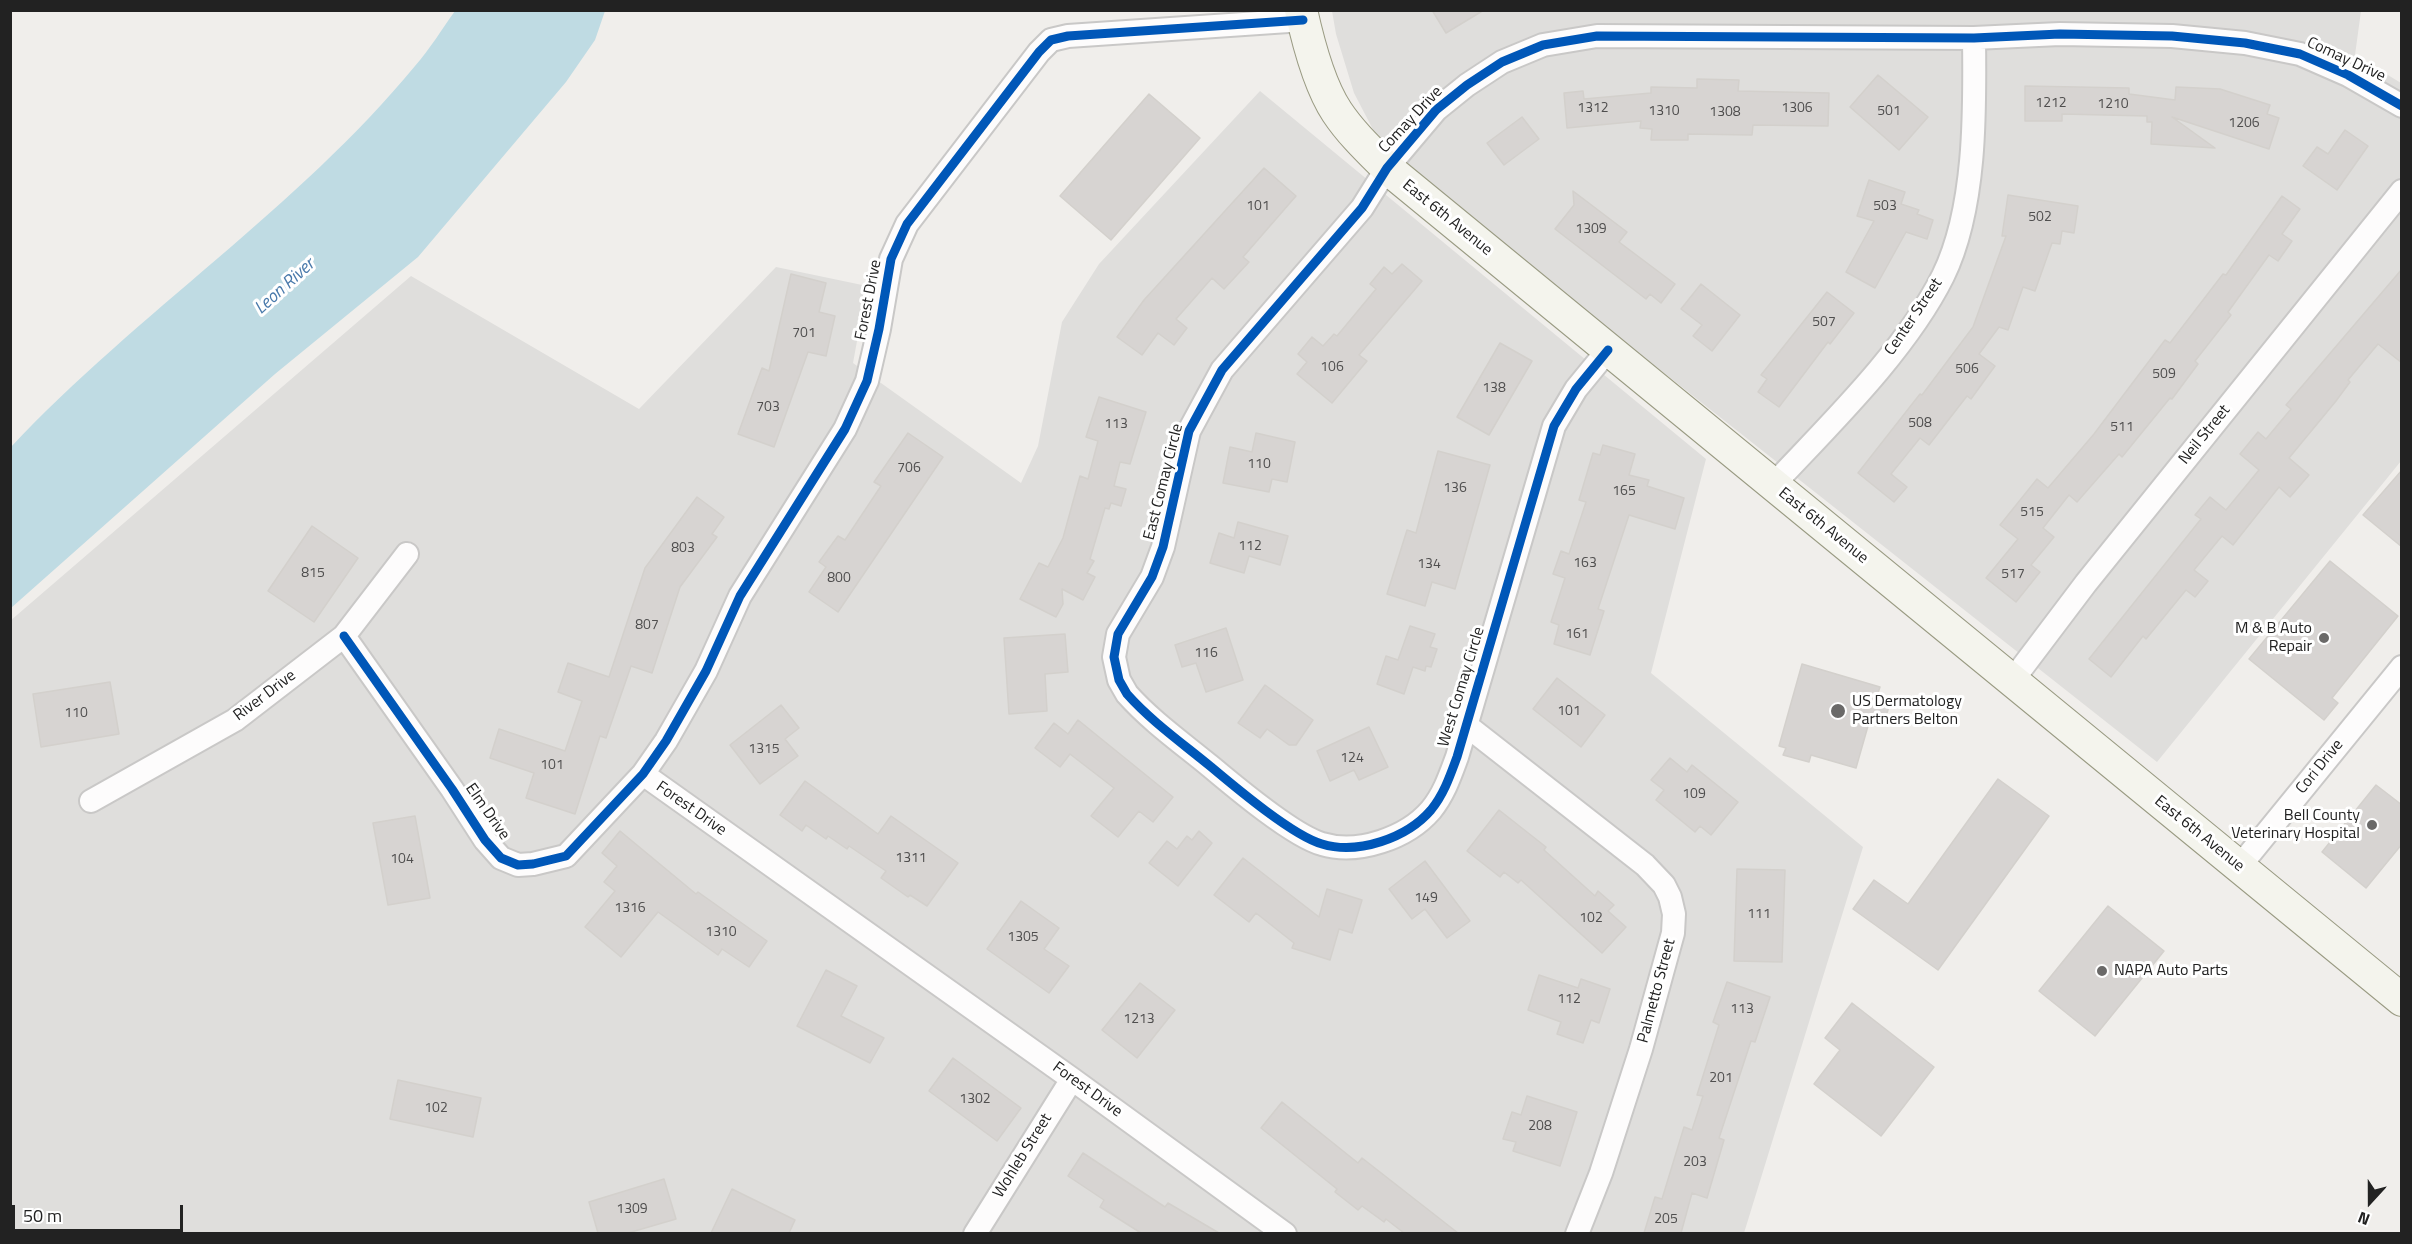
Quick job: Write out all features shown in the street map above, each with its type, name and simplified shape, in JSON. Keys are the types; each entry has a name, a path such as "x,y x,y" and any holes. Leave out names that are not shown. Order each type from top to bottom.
{"main road":[{"name":"East 6th Avenue","path":"1302,15 1308,48 1335,110 1354,136 1387,168 2402,1000"}],"street":[{"name":"Forest Drive","path":"1285,1233 643,774 666,741 706,671 740,596 845,429 867,381 891,259 907,224 1027,65 1051,40 1068,36 1302,15"},
{"name":"Comay Drive","path":"1387,168 1436,110 1467,84 1502,62 1543,45 1597,36 1974,38 2060,34 2172,36 2245,43 2300,54 2348,75 2402,106"},
{"name":"Center Street","path":"1773,485 1862,390 1914,323 1943,276 1956,241 1965,203 1975,94 1974,38"},
{"name":"East Comay Circle","path":"1221,775 1127,694 1119,681 1114,657 1118,633 1156,567 1163,547 1189,431 1204,399 1222,370 1362,208 1387,168"},
{"name":"Neil Street","path":"2012,681 2086,583 2402,191"},
{"name":"West Comay Circle","path":"1221,775 1302,836 1323,844 1343,847 1379,842 1411,827 1430,811 1444,790 1467,725 1554,426 1576,389 1608,350"},
{"name":"River Drive","path":"91,801 235,720 344,636 407,554"},
{"name":"Elm Drive","path":"344,636 452,789 485,840 501,858 518,865 566,856 643,774"},
{"name":"Cori Drive","path":"2239,867 2402,667"},
{"name":"Palmetto Street","path":"1467,725 1645,865 1664,885 1674,914 1673,933 1667,961 1641,1049 1601,1173 1577,1233"},
{"name":"Wohleb Street","path":"975,1233 1072,1079"}],"shaded area":[{"path":"1332,11 2361,11 2355,55 2401,83 2401,461 2157,762 1403,167 1380,143 1354,93 1336,34"},
{"path":"1260,91 1706,459 1651,673 1863,847 1744,1233 11,1233 10,621 411,276 639,409 776,267 867,286 853,363 1021,483 1038,446 1062,322 1099,264"}],"water":[{"name":"Leon River","path":"455,11 605,11 595,40 566,82 418,257 275,374 11,608 11,447 111,351 320,167 369,118 415,66"}],"building":[{"path":"1432,10 1484,10 1446,33"},
{"path":"1878,75 1928,117 1899,150 1850,107"},
{"path":"1697,79 1739,80 1738,91 1829,93 1828,126 1753,125 1752,135 1688,134 1688,140 1651,140 1652,129 1640,128 1641,121 1567,128 1564,93 1583,91 1584,99 1651,93 1651,87 1697,88"},
{"path":"2025,86 2129,88 2129,94 2175,100 2176,87 2220,89 2270,105 2267,114 2279,118 2269,149 2172,117 2215,148 2151,144 2152,122 2147,122 2147,116 2062,114 2062,121 2025,121"},
{"path":"1149,94 1200,138 1111,240 1060,196"},
{"path":"1522,117 1539,139 1504,165 1487,143"},
{"path":"2345,130 2368,146 2337,190 2303,166 2317,147 2328,154"},
{"path":"1264,168 1296,196 1243,257 1249,262 1224,289 1212,278 1176,319 1187,328 1174,345 1158,333 1142,355 1117,337 1144,300"},
{"path":"1869,180 1905,192 1901,204 1919,210 1917,214 1933,220 1927,239 1906,232 1875,288 1846,272 1874,221 1857,216"},
{"path":"1573,191 1627,232 1619,242 1675,284 1661,303 1650,294 1646,299 1555,229 1574,205"},
{"path":"2008,195 2078,206 2074,233 2062,231 2060,244 2052,243 2035,291 2023,287 2008,330 1999,327 1979,354 1995,366 1971,399 1967,396 1929,445 1920,438 1891,474 1907,487 1894,502 1858,473 1920,394 1922,395 1973,327 2006,236 2002,236"},
{"path":"2282,196 2300,209 2282,234 2292,241 2278,261 2269,255 2228,312 2231,315 2195,361 2198,364 2172,399 2170,398 2122,457 2119,454 2077,502 2069,495 2043,528 2054,537 2031,565 2040,572 2016,602 1986,578 2018,539 2000,525 2037,479 2048,488 2094,434 2165,340 2170,343 2223,274 2226,275"},
{"path":"1402,264 1422,281 1359,355 1367,361 1332,403 1297,374 1307,362 1298,354 1312,337 1323,346 1334,334 1337,336 1376,289 1370,284 1384,267 1392,274"},
{"path":"2402,269 2402,363 2378,344 2348,380 2350,382 2336,401 2289,458 2309,475 2290,497 2279,487 2233,545 2222,536 2194,570 2208,581 2195,597 2186,590 2146,639 2143,636 2111,677 2089,659 2201,519 2195,515 2210,497 2226,510 2259,470 2240,454 2258,432 2266,439 2291,409 2286,405"},
{"path":"791,274 826,283 819,312 835,316 826,356 808,352 774,447 738,434 762,368 769,371"},
{"path":"1701,284 1740,315 1712,351 1693,336 1702,325 1681,309"},
{"path":"1827,292 1854,313 1830,344 1828,342 1779,407 1758,392 1767,379 1761,375"},
{"path":"1500,343 1532,361 1489,435 1457,417"},
{"path":"1099,397 1146,412 1130,464 1120,462 1114,486 1126,489 1121,506 1111,503 1109,509 1105,508 1090,559 1094,561 1087,573 1095,577 1083,600 1062,589 1063,604 1056,617 1020,599 1039,563 1048,567 1063,538 1080,476 1088,479 1098,441 1086,437"},
{"path":"908,433 943,457 838,612 809,592 826,567 819,562 838,536 845,540 881,486 874,482"},
{"path":"1256,433 1295,442 1287,482 1272,479 1269,492 1223,483 1230,447 1252,452"},
{"path":"1603,445 1635,454 1629,475 1649,480 1647,486 1684,498 1675,529 1629,515 1598,609 1604,611 1590,655 1554,644 1559,625 1551,622 1565,578 1553,574 1561,551 1569,554 1586,502 1579,500 1593,453 1600,455"},
{"path":"1438,451 1490,465 1455,589 1432,582 1425,606 1387,594 1407,530 1416,533"},
{"path":"2402,470 2402,547 2363,515"},
{"path":"697,497 724,517 712,534 717,537 680,587 652,673 631,666 606,738 600,736 575,814 526,798 534,773 490,758 499,729 565,751 582,701 558,692 568,663 609,677 645,568"},
{"path":"1238,522 1288,536 1280,565 1249,556 1244,573 1210,563 1219,533 1234,538"},
{"path":"312,526 358,558 314,622 268,591"},
{"name":"M & B Auto Repair","path":"2330,561 2398,616 2332,698 2338,703 2324,720 2249,659"},
{"path":"1410,626 1435,634 1430,647 1437,649 1431,667 1426,666 1425,671 1413,667 1404,694 1377,684 1386,656 1398,660"},
{"path":"1226,628 1243,680 1206,692 1196,663 1182,667 1175,645"},
{"path":"1065,634 1068,672 1045,674 1047,711 1009,714 1004,638"},
{"name":"US Dermatology Partners Belton","path":"1802,664 1880,687 1876,699 1890,703 1884,723 1870,719 1856,768 1811,755 1809,762 1783,755 1786,748 1779,746"},
{"path":"1557,678 1605,715 1581,747 1533,709"},
{"path":"110,682 119,734 41,747 33,694"},
{"path":"1265,685 1313,720 1296,745 1289,745 1267,729 1260,738 1238,723"},
{"path":"781,705 799,728 785,739 798,756 760,784 730,745"},
{"path":"1078,720 1173,797 1153,822 1139,811 1118,837 1091,816 1114,788 1070,754 1060,767 1035,748 1054,723 1068,734"},
{"path":"1369,727 1388,767 1359,780 1354,770 1330,781 1317,751"},
{"path":"1670,758 1687,772 1692,765 1738,802 1711,835 1700,826 1695,832 1656,800 1664,790 1651,780"},
{"path":"1998,779 2049,816 1938,970 1853,909 1874,880 1908,904"},
{"path":"805,781 878,834 891,816 958,863 927,906 910,895 908,897 881,878 886,871 849,846 847,849 828,836 826,839 806,825 802,831 780,815"},
{"name":"Bell County Veterinary Hospital","path":"2376,785 2402,805 2402,844 2366,888 2322,852"},
{"path":"1499,810 1546,847 1544,850 1595,896 1598,891 1614,905 1608,911 1626,927 1602,953 1521,880 1518,883 1504,872 1500,877 1467,851"},
{"path":"415,816 430,898 388,905 373,823"},
{"path":"620,831 696,894 698,892 767,941 749,967 722,949 718,955 658,912 621,957 585,927 615,891 604,882 617,866 602,853"},
{"path":"1199,831 1212,843 1178,886 1149,863 1167,841 1177,849 1187,836 1192,840"},
{"path":"1243,858 1319,917 1327,889 1362,900 1352,933 1339,929 1330,960 1292,948 1294,943 1256,913 1249,922 1214,895"},
{"path":"1425,861 1470,921 1447,938 1425,909 1412,919 1389,889"},
{"path":"1737,869 1785,870 1782,962 1734,961"},
{"path":"1021,901 1059,928 1044,949 1069,966 1049,993 987,949"},
{"name":"NAPA Auto Parts","path":"2108,906 2164,951 2095,1036 2039,991"},
{"path":"826,970 857,986 841,1016 884,1038 870,1063 797,1026"},
{"path":"1539,975 1578,988 1581,979 1610,989 1599,1023 1591,1020 1583,1043 1557,1034 1561,1022 1528,1010"},
{"path":"1727,982 1770,997 1755,1042 1751,1041 1719,1138 1724,1140 1707,1198 1692,1193 1681,1233 1644,1233 1655,1197 1662,1199 1684,1127 1692,1130 1703,1096 1697,1095 1719,1025 1713,1022"},
{"path":"1140,983 1175,1010 1137,1058 1102,1030"},
{"path":"1852,1003 1934,1067 1881,1136 1814,1084 1840,1050 1825,1038"},
{"path":"953,1058 1021,1108 997,1141 929,1091"},
{"path":"398,1080 481,1098 473,1137 390,1119"},
{"path":"1527,1096 1577,1112 1560,1166 1513,1151 1516,1142 1503,1139 1512,1112 1521,1115"},
{"path":"1282,1102 1358,1163 1362,1158 1458,1233 1404,1233 1386,1219 1384,1222 1362,1206 1358,1210 1335,1192 1337,1189 1261,1128"},
{"path":"1083,1153 1165,1207 1168,1203 1219,1233 1141,1233 1100,1207 1104,1200 1068,1176"},
{"path":"664,1179 676,1219 628,1233 598,1233 589,1202"},
{"path":"732,1189 795,1220 789,1233 711,1233"}],"cycle path":[{"path":"344,636 452,789 485,840 501,858 518,865 566,856 643,774 666,741 706,671 740,596 845,429 867,381 891,259 907,224 1039,52 1051,40 1068,36 1303,20"},
{"path":"1608,350 1576,389 1554,426 1457,757 1440,798 1431,810 1409,829 1381,842 1351,847 1336,847 1310,839 1249,798 1156,723 1127,694 1119,680 1114,657 1118,634 1152,577 1163,547 1189,431 1222,370 1362,208 1387,168 1436,110 1467,85 1502,62 1543,45 1597,36 1974,38 2060,34 2172,36 2245,43 2300,54 2348,75 2402,106"}],"place":[{"name":"M & B Auto Repair","path":"2324,638"},
{"name":"US Dermatology Partners Belton","path":"1838,711"},
{"name":"Bell County Veterinary Hospital","path":"2372,825"},
{"name":"NAPA Auto Parts","path":"2102,971"}]}
